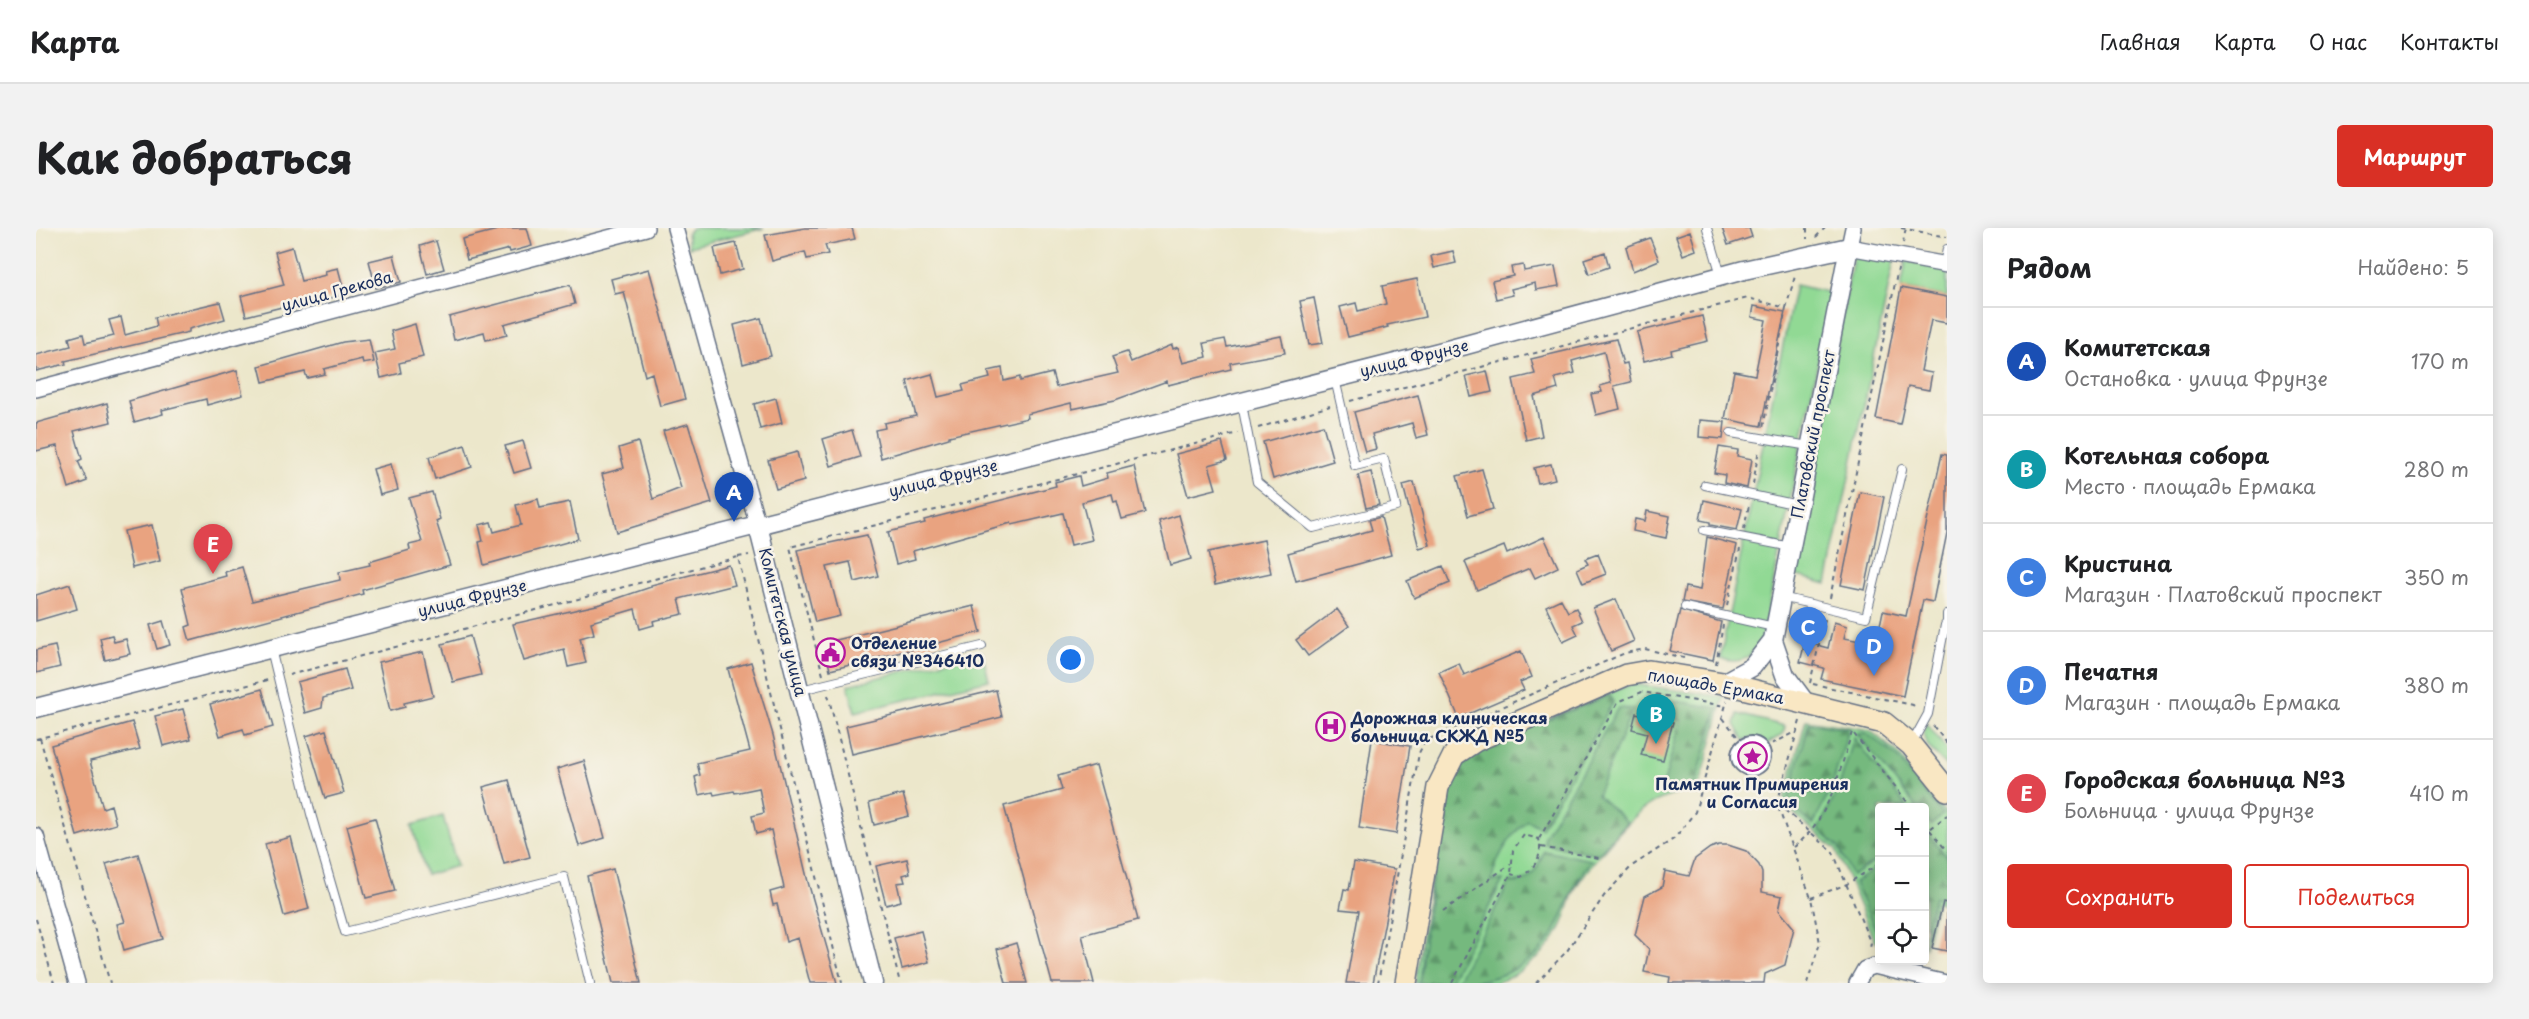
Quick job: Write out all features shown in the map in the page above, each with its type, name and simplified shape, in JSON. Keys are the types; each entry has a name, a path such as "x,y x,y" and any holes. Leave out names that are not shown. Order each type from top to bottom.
{"main road":[{"name":"площадь Ермака","path":"1406,983 1438,787 1454,755 1475,741 1626,675 1649,671 1722,681 1884,723 1911,745 1947,790"}],"street":[{"name":"улица Грекова","path":"36,389 646,228"},
{"name":"Комитетская улица","path":"675,228 758,526 873,983"},
{"name":"Платовский проспект","path":"1722,681 1752,667 1774,634 1853,228"},
{"name":"улица Фрунзе","path":"36,708 1242,402 1722,276 1850,247"},
{"path":"1850,247 1945,265"},
{"name":"Платовский проспект","path":"1774,634 1785,675 1805,702"},
{"path":"1754,741 1764,748 1766,758 1761,766 1753,770 1744,768 1738,761 1737,752 1743,744 1754,741"},
{"path":"36,836 77,983"},
{"path":"1857,983 1865,969 1879,967 1946,983"}],"lane":[{"path":"1707,228 1722,276"},
{"path":"1945,265 1947,249"},
{"path":"1242,402 1257,482 1313,528 1396,507 1384,459 1355,466 1335,378"},
{"path":"1731,433 1811,447"},
{"path":"1781,597 1866,617 1902,469"},
{"path":"1705,485 1799,505"},
{"path":"1704,530 1791,547"},
{"path":"1685,607 1725,616 1774,634"},
{"path":"1911,745 1928,714 1947,614"},
{"path":"801,690 982,646"},
{"path":"271,649 311,813 345,932 564,876 590,983"}],"path":[{"path":"1807,228 1808,244"},
{"path":"1901,228 1947,237"},
{"path":"1806,983 1820,943 1811,898 1778,804 1828,607 1906,229"},
{"path":"900,983 790,547 1247,431 1341,403 1748,298 1786,308 1751,495 1725,616 1722,681 1725,706 1695,812 1675,838 1632,866 1604,896 1567,951 1536,983"},
{"path":"110,983 38,738 738,557 842,983"},
{"path":"1378,983 1419,753 1425,741 1625,653 1645,649 1685,658"},
{"path":"1511,874 1521,877 1536,864 1541,847 1539,839 1618,702 1642,692 1725,706"},
{"path":"1723,717 1743,744"},
{"path":"1847,724 1909,803"},
{"path":"1764,748 1798,731"},
{"path":"1793,847 1811,832 1835,788 1852,732"},
{"path":"1778,804 1833,852 1871,944 1865,969"},
{"path":"1947,816 1930,830 1947,851"},
{"path":"1452,983 1511,874 1513,850 1524,835 1539,839"},
{"path":"1541,847 1599,858"},
{"path":"1443,911 1511,864"},
{"path":"1811,898 1847,884 1875,866"},
{"path":"36,919 54,983"}],"green space":[{"path":"692,228 764,228 689,247 687,233"},
{"path":"1854,253 1894,260 1827,584 1794,575"},
{"path":"1906,261 1947,269 1947,297 1901,288"},
{"path":"1795,285 1832,293 1762,639 1750,655 1740,660 1728,661 1720,659"},
{"path":"982,652 989,680 855,712 848,685"},
{"path":"1632,684 1724,697 1699,788 1668,796 1651,804 1623,828 1579,882 1555,938 1523,969 1494,983 1415,983 1440,814 1454,768 1485,743"},
{"path":"1610,695 1613,702 1541,828 1527,820 1509,840 1500,856 1492,881 1503,880 1449,983 1419,983 1439,836 1445,806 1459,769 1487,747 1507,737"},
{"path":"1646,696 1718,708 1695,785 1671,790 1663,786 1681,720 1644,708"},
{"path":"1618,708 1633,709 1597,795 1627,822 1598,854 1545,844 1544,837"},
{"path":"1738,714 1785,726 1783,734 1765,745 1755,739 1744,740 1735,724"},
{"path":"1806,720 1869,730 1897,753 1947,815 1947,903 1936,901 1929,931 1929,803 1875,803 1875,942 1836,850 1783,804"},
{"path":"1809,723 1848,729 1831,788 1813,825 1787,803"},
{"path":"1927,724 1947,750 1947,767 1926,742 1924,730"},
{"path":"1866,733 1895,755 1943,815 1931,825 1929,803 1913,803 1857,734"},
{"path":"1854,738 1904,803 1875,803 1875,862 1852,876 1838,847 1818,829 1838,790"},
{"path":"443,816 457,866 426,875 412,825"},
{"path":"1929,835 1947,857 1947,899 1934,897 1929,918"},
{"path":"1544,851 1591,860 1575,885 1549,940 1539,952 1514,969 1486,980 1456,983 1510,881 1523,881 1528,878 1539,863"},
{"path":"1875,869 1875,929 1854,883"}],"building":[{"path":"505,228 527,228 532,246 510,252 509,249 467,260 462,239"},
{"path":"805,228 852,228 855,239 825,245 828,254 807,259 805,252 772,261 765,235"},
{"path":"1722,228 1749,228 1752,237 1728,245"},
{"path":"1690,231 1696,250 1683,255 1676,236"},
{"path":"1650,238 1659,260 1633,271 1626,247"},
{"path":"436,241 444,269 427,274 420,246"},
{"path":"736,243 743,269 720,275 714,248"},
{"path":"292,247 301,281 326,275 325,271 338,268 345,294 291,309 290,305 246,316 241,296 284,285 275,252"},
{"path":"1453,251 1456,263 1434,268 1431,256"},
{"path":"1605,252 1609,267 1589,274 1584,259"},
{"path":"394,255 401,282 376,288 369,261"},
{"path":"1523,265 1524,271 1555,266 1559,286 1536,290 1535,283 1511,289 1513,295 1496,299 1492,281 1513,276 1511,267"},
{"path":"649,269 685,399 660,406 652,373 645,376 624,292 615,294 611,279"},
{"path":"1417,279 1425,317 1387,325 1388,327 1348,337 1340,307 1356,303 1358,311 1386,304 1382,286"},
{"path":"570,285 575,304 504,324 507,335 486,340 484,332 454,340 449,317"},
{"path":"1901,288 1947,297 1947,323 1931,320 1921,371 1932,373 1929,390 1908,386 1900,424 1876,419"},
{"path":"1314,298 1323,343 1309,345 1300,301"},
{"path":"220,302 225,319 189,329 189,332 65,361 66,364 36,371 36,355 71,346 69,338 83,334 85,343 114,336 109,320 121,317 125,335 157,326 155,317"},
{"path":"1754,306 1785,312 1761,426 1725,419 1734,371 1755,375 1766,320 1752,317"},
{"path":"1702,316 1708,341 1671,350 1672,354 1644,361 1637,332"},
{"path":"761,318 771,356 743,364 734,325"},
{"path":"415,324 423,357 399,363 401,373 381,378 375,353 395,349 391,331"},
{"path":"1281,336 1285,353 1230,363 1231,369 1168,385 1167,381 1115,400 1072,409 1071,403 1027,414 1028,418 949,436 949,438 881,458 875,430 885,428 884,423 916,416 907,381 932,374 938,397 964,391 962,385 990,378 988,371 1002,368 1004,381 1020,377 1020,381 1052,373 1056,387 1118,373 1112,357 1127,352 1131,362 1172,345 1173,349 1178,347 1183,363 1207,357 1204,343 1225,339 1227,347"},
{"path":"369,339 374,362 363,364 362,359 324,369 325,374 307,378 305,372 263,382 259,366 343,342"},
{"path":"1616,339 1623,364 1627,363 1631,382 1614,386 1620,409 1596,415 1591,394 1602,392 1600,386 1611,383 1604,352 1572,361 1575,373 1555,378 1558,389 1534,396 1542,436 1526,440 1513,379 1535,374 1531,359"},
{"path":"237,370 243,395 207,405 206,399 162,410 163,414 134,422 129,401"},
{"path":"1487,371 1492,392 1471,397 1466,376"},
{"path":"1418,395 1428,435 1416,438 1412,423 1372,434 1376,449 1365,452 1354,412"},
{"path":"776,398 782,423 760,429 754,404"},
{"path":"107,403 111,422 74,431 82,459 78,461 87,481 69,488 57,446 36,451 36,423"},
{"path":"1700,420 1725,422 1723,439 1699,437"},
{"path":"688,424 712,503 617,532 602,474 624,468 619,448 638,442 653,499 681,488 663,431"},
{"path":"1323,425 1333,461 1273,479 1263,442"},
{"path":"852,430 860,457 831,466 823,439"},
{"path":"523,441 531,468 514,473 505,446"},
{"path":"1222,442 1227,460 1209,465 1216,489 1188,496 1176,454"},
{"path":"465,445 472,467 435,479 429,457"},
{"path":"1719,447 1738,450 1737,456 1752,459 1747,488 1724,483 1725,475 1714,473"},
{"path":"797,452 804,481 776,489 768,460"},
{"path":"1942,454 1947,455 1947,533 1933,602 1923,600 1903,696 1821,679 1824,668 1800,662 1805,642 1828,648 1834,622 1847,626 1844,638 1876,644 1883,611 1906,616"},
{"path":"391,464 398,490 380,495 373,469"},
{"path":"1551,464 1555,479 1538,483 1534,468"},
{"path":"1134,466 1145,513 1122,519 1117,501 1114,502 1112,494 1082,502 1092,540 1071,545 1063,513 1012,525 1011,523 913,551 915,559 896,564 888,532 925,523 924,520 1056,486 1055,482 1079,476 1081,486 1108,478 1107,473"},
{"path":"1482,469 1493,509 1468,516 1457,476"},
{"path":"1371,472 1379,505 1366,508 1358,475"},
{"path":"1414,482 1430,545 1419,548 1403,485"},
{"path":"432,492 440,519 436,521 450,565 362,590 363,594 190,641 186,627 191,625 182,588 226,576 225,572 242,567 252,601 340,580 339,572 370,565 369,562 410,550 409,545 422,542 409,498"},
{"path":"1860,492 1884,497 1865,590 1841,585"},
{"path":"538,499 540,508 570,502 578,539 484,565 479,542 483,541 479,525 491,522 494,532 521,525 516,505"},
{"path":"1704,500 1742,509 1737,530 1710,525 1710,522 1700,520"},
{"path":"1647,511 1670,516 1666,538 1633,531 1635,519 1645,521"},
{"path":"1179,515 1191,559 1170,565 1159,521"},
{"path":"1381,517 1391,555 1296,581 1288,553 1372,530 1369,520"},
{"path":"152,525 160,561 132,568 124,531"},
{"path":"867,535 878,576 855,582 850,562 827,567 840,616 815,622 797,550"},
{"path":"1544,537 1558,567 1535,578 1530,568 1477,590 1465,562 1504,546 1507,554"},
{"path":"1707,537 1737,545 1723,609 1682,602 1685,587 1700,590"},
{"path":"1264,540 1271,573 1215,585 1208,552"},
{"path":"1598,554 1606,574 1583,583 1577,569 1588,564 1585,559"},
{"path":"729,565 735,585 679,599 683,614 653,621 654,625 640,629 635,609 591,622 594,634 580,638 586,663 568,667 564,649 524,661 513,624 601,604 651,587 651,585"},
{"path":"1443,566 1450,583 1414,598 1407,581"},
{"path":"70,584 77,609 36,621 36,595"},
{"path":"1561,599 1568,612 1576,608 1582,621 1573,625 1578,635 1563,642 1546,606"},
{"path":"1616,599 1634,641 1611,651 1593,608"},
{"path":"974,606 981,632 830,670 824,643"},
{"path":"1337,609 1349,626 1308,656 1296,640"},
{"path":"1680,610 1721,622 1713,660 1670,651"},
{"path":"163,621 170,645 157,649 150,625"},
{"path":"112,635 114,642 126,639 130,654 105,660 100,638"},
{"path":"470,636 481,675 453,682 442,644"},
{"path":"55,646 60,667 36,673 36,650"},
{"path":"1521,651 1532,677 1520,682 1524,690 1459,718 1439,672 1459,663 1464,675"},
{"path":"423,652 433,696 404,703 405,707 390,711 379,662"},
{"path":"751,662 773,735 808,882 837,983 810,983 798,938 786,942 777,904 773,905 770,892 784,888 771,830 756,834 752,816 764,813 759,788 735,793 734,791 714,795 713,792 699,795 695,777 700,775 697,763 750,751 728,669"},
{"path":"345,669 351,690 323,698 322,708 305,713 297,682"},
{"path":"262,689 273,727 245,735 243,729 220,736 210,704"},
{"path":"996,690 1002,717 852,754 846,726"},
{"path":"183,709 191,739 163,746 155,716"},
{"path":"1636,713 1673,722 1663,760 1641,755 1647,733 1632,729"},
{"path":"132,722 140,749 90,761 103,808 111,805 116,824 77,836 51,745"},
{"path":"326,730 344,793 325,798 306,736"},
{"path":"1372,740 1410,746 1396,834 1359,828"},
{"path":"584,761 605,838 579,846 557,769"},
{"path":"1096,765 1138,920 1082,935 1094,983 1052,983 1004,806 1062,790 1058,776"},
{"path":"509,780 530,857 504,864 483,787"},
{"path":"903,794 909,816 874,825 869,803"},
{"path":"375,818 395,891 366,898 347,826"},
{"path":"291,837 309,909 284,916 265,844"},
{"path":"1728,845 1746,851 1759,865 1762,873 1762,892 1782,896 1779,910 1794,928 1785,965 1765,974 1764,983 1669,983 1670,977 1644,972 1649,949 1635,935 1645,896 1662,887 1665,871 1689,876 1695,859 1710,848"},
{"path":"138,854 163,939 124,950 117,924 125,922 106,864"},
{"path":"907,859 910,873 903,875 905,882 897,883 901,901 886,905 876,866"},
{"path":"1354,862 1395,869 1373,983 1346,983 1359,911 1340,909 1344,889 1349,890"},
{"path":"613,869 641,983 613,983 587,876"},
{"path":"1943,902 1947,903 1947,951 1932,948"},
{"path":"921,931 929,962 902,969 894,938"},
{"path":"1016,943 1027,983 1006,983 997,949"}],"place":[{"name":"Комитетская","path":"734,522"},
{"name":"Городская больница №3","path":"213,574"},
{"name":"Отделение связи №346410","path":"830,652"},
{"name":"Кристина","path":"1808,657"},
{"name":"Печатня","path":"1874,676"},
{"name":"Дорожная клиническая больница СКЖД №5","path":"1330,727"},
{"name":"Котельная собора","path":"1656,744"},
{"name":"Памятник Примирения и Cогласия","path":"1752,756"}]}
